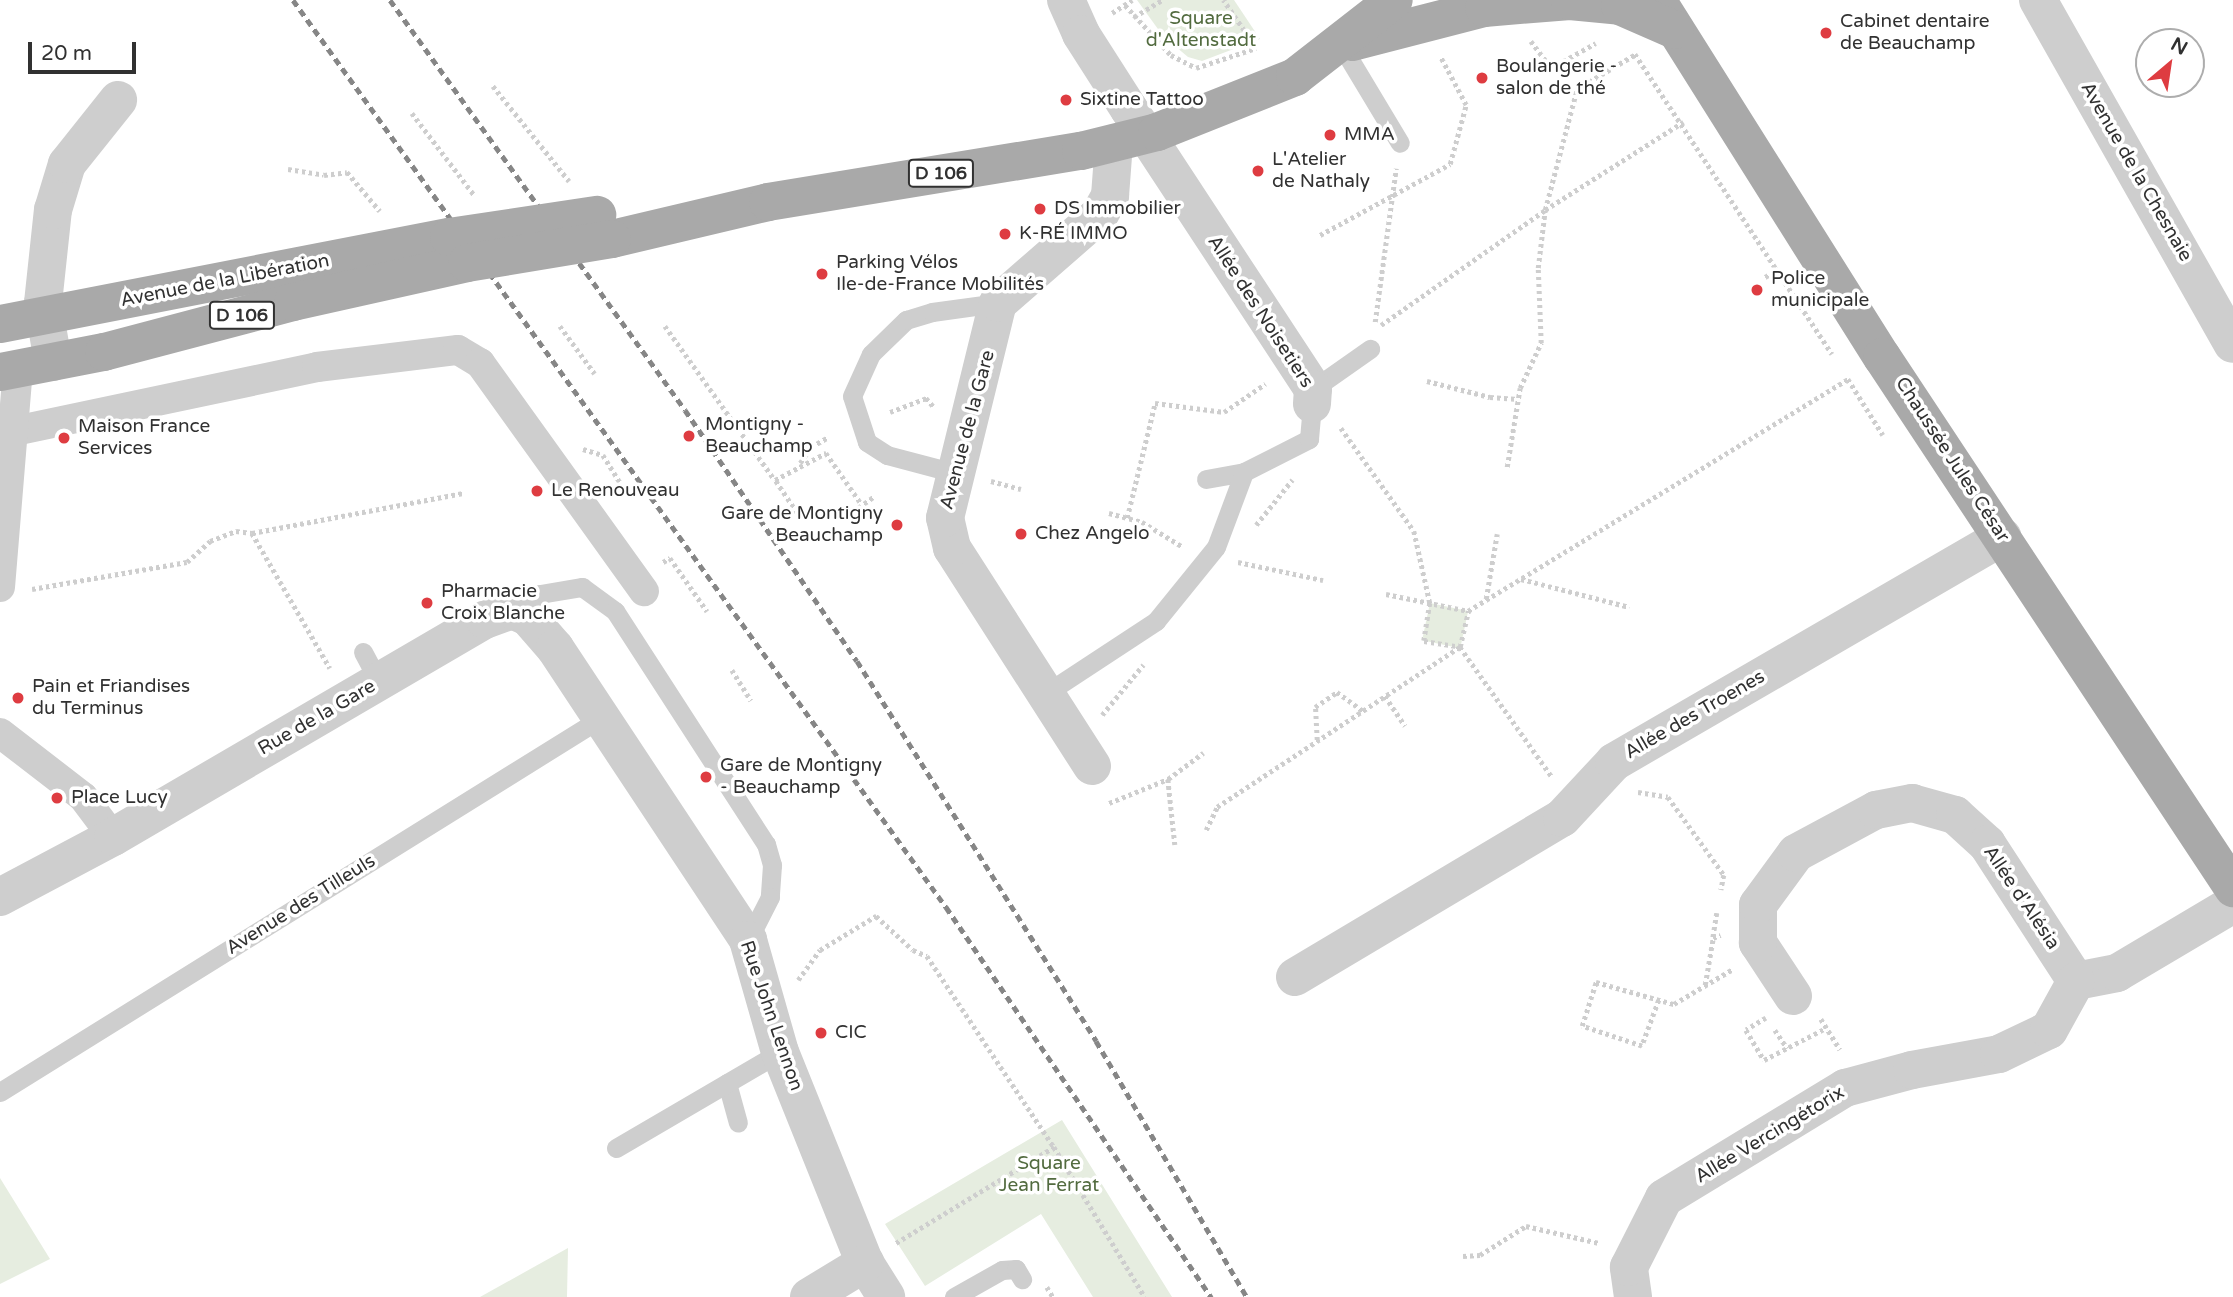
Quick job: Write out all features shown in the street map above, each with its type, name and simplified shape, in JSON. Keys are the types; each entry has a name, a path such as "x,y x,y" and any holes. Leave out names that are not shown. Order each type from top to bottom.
{"main road":[{"path":"1402,12 1593,0 1666,15"},
{"name":"D 106","path":"458,250 768,202 1130,139 1196,119 1295,77 1341,45 1402,12"},
{"name":"Chaussée Jules César","path":"1666,15 1882,357 2233,888"},
{"name":"Avenue de la Libération","path":"0,324 458,250"},
{"name":"Avenue de la Libération","path":"24,367 458,250"}],"street":[{"name":"Allée des Noisetiers","path":"1066,0 1130,139 1307,385"},
{"name":"Avenue de la Chesnaie","path":"2038,0 2233,344"},
{"path":"13,588 8,433 24,367 44,315 53,210 67,164 118,100"},
{"path":"998,303 1100,214 1110,196 1130,139"},
{"name":"Avenue de la Gare","path":"998,303 967,476 946,533 1092,766"},
{"path":"8,433 317,367 457,350 469,352 645,591"},
{"name":"Allée des Troenes","path":"1295,977 1562,818 1615,762 2002,537"},
{"path":"512,610 539,628 601,718"},
{"name":"Rue de la Gare","path":"0,897 113,837 364,678 485,620 512,610"},
{"name":"Rue John Lennon","path":"601,718 748,940 780,1052 865,1263 886,1297"},
{"path":"0,733 83,797 113,837"},
{"name":"Allée d'Alésia","path":"1761,933 1758,905 1796,853 1876,810 1912,803 1955,816 1987,844 2076,981"},
{"path":"2076,981 2117,973 2233,904"},
{"path":"1761,933 1793,996"},
{"name":"Allée Vercingétorix","path":"1633,1297 1629,1267 1664,1198 1845,1088 1912,1070 1999,1054 2049,1030 2076,981"},
{"path":"809,1297 865,1263"}],"lane":[{"path":"1341,45 1400,143"},
{"path":"967,476 887,454 867,442 852,396 871,354 906,320 932,312 998,303"},
{"path":"1307,385 1370,349"},
{"name":"Allée des Noisetiers","path":"1206,479 1244,472 1309,439 1307,385"},
{"path":"1045,694 1156,621 1216,547 1244,472"},
{"path":"512,610 540,594 582,587 615,611 766,844 772,865 770,897 748,940"},
{"name":"Avenue des Tilleuls","path":"0,1092 601,718"},
{"path":"616,1147 780,1052"},
{"path":"727,1083 738,1122"},
{"path":"954,1297 1002,1269 1016,1269 1022,1279"}],"path":[{"path":"1108,15 1132,0"},
{"path":"1134,17 1163,0"},
{"path":"1125,5 1181,62 1206,66 1256,48 1223,0"},
{"path":"1507,467 1518,399 1541,342 1538,268 1545,210 1577,89 1635,54 1666,15"},
{"path":"1529,39 1550,68 1602,39"},
{"path":"1628,47 1683,122 1834,357"},
{"path":"493,86 572,184"},
{"path":"412,113 481,204"},
{"path":"1400,143 1374,330 1545,210 1683,122"},
{"path":"288,169 324,175 347,172 384,216"},
{"path":"560,326 595,374"},
{"path":"665,326 797,513"},
{"path":"1386,594 1468,611 1882,357"},
{"path":"1841,368 1883,435"},
{"path":"1427,380 1490,397 1518,399"},
{"path":"1127,518 1155,403 1224,412 1307,385 1414,531 1430,603 1424,641 1461,647"},
{"path":"890,412 926,398 935,408"},
{"path":"799,464 811,447 828,437"},
{"path":"582,449 603,455 624,488"},
{"path":"775,480 799,464 826,453 860,502"},
{"path":"967,476 1021,489"},
{"path":"13,588 187,562 210,541 236,531 252,533 463,493"},
{"path":"847,516 875,496"},
{"path":"252,533 364,678"},
{"path":"1486,600 1497,534"},
{"path":"678,569 707,611"},
{"path":"1521,579 1629,607"},
{"path":"1468,611 1461,647 1572,807"},
{"path":"1206,830 1217,807 1461,647"},
{"path":"732,670 751,699"},
{"path":"1317,741 1315,707 1337,692 1363,711"},
{"path":"1385,696 1405,726"},
{"path":"1108,803 1168,779 1203,754"},
{"path":"1168,779 1175,845"},
{"path":"1648,794 1668,797 1724,875 1705,985"},
{"path":"795,986 820,950 876,916 914,950 927,956 1054,1147 1145,1297"},
{"path":"1713,939 1761,933"},
{"path":"1659,1000 1642,1046 1582,1026 1597,982 1674,1004 1705,985 1761,933"},
{"path":"1787,1048 1767,1017 1746,1030 1764,1060 1826,1028"},
{"path":"865,1263 1054,1147"},
{"path":"1463,1256 1480,1255 1525,1226 1637,1251"}],"green space":[{"name":"Square d'Altenstadt","path":"1137,0 1234,0 1260,39 1202,61 1188,57 1163,36"},
{"path":"1430,603 1468,611 1460,648 1422,640"},
{"name":"Square Jean Ferrat","path":"1062,1120 1172,1297 1093,1297 1041,1214 925,1286 885,1224"},
{"path":"0,1178 50,1259 0,1284"},
{"path":"568,1248 567,1297 480,1297"}],"railway":[{"path":"293,0 946,907 1211,1297"},
{"path":"390,0 685,410 857,661 1096,1041 1247,1297"}],"place":[{"name":"Cabinet dentaire de Beauchamp","path":"1826,33"},
{"name":"Boulangerie - salon de thé","path":"1482,78"},
{"name":"Sixtine Tattoo","path":"1066,100"},
{"name":"MMA","path":"1330,135"},
{"name":"L'Atelier de Nathaly","path":"1258,171"},
{"name":"DS Immobilier","path":"1040,209"},
{"name":"K-RÉ IMMO","path":"1005,234"},
{"name":"Parking Vélos Ile-de-France Mobilités","path":"822,274"},
{"name":"Police municipale","path":"1757,290"},
{"name":"Montigny - Beauchamp","path":"689,436"},
{"name":"Maison France Services","path":"64,438"},
{"name":"Le Renouveau","path":"537,491"},
{"name":"Gare de Montigny Beauchamp","path":"897,525"},
{"name":"Chez Angelo","path":"1021,534"},
{"name":"Pharmacie Croix Blanche","path":"427,603"},
{"name":"Pain et Friandises du Terminus","path":"18,698"},
{"name":"Gare de Montigny - Beauchamp","path":"706,777"},
{"name":"Place Lucy","path":"57,798"},
{"name":"CIC","path":"821,1033"}]}
